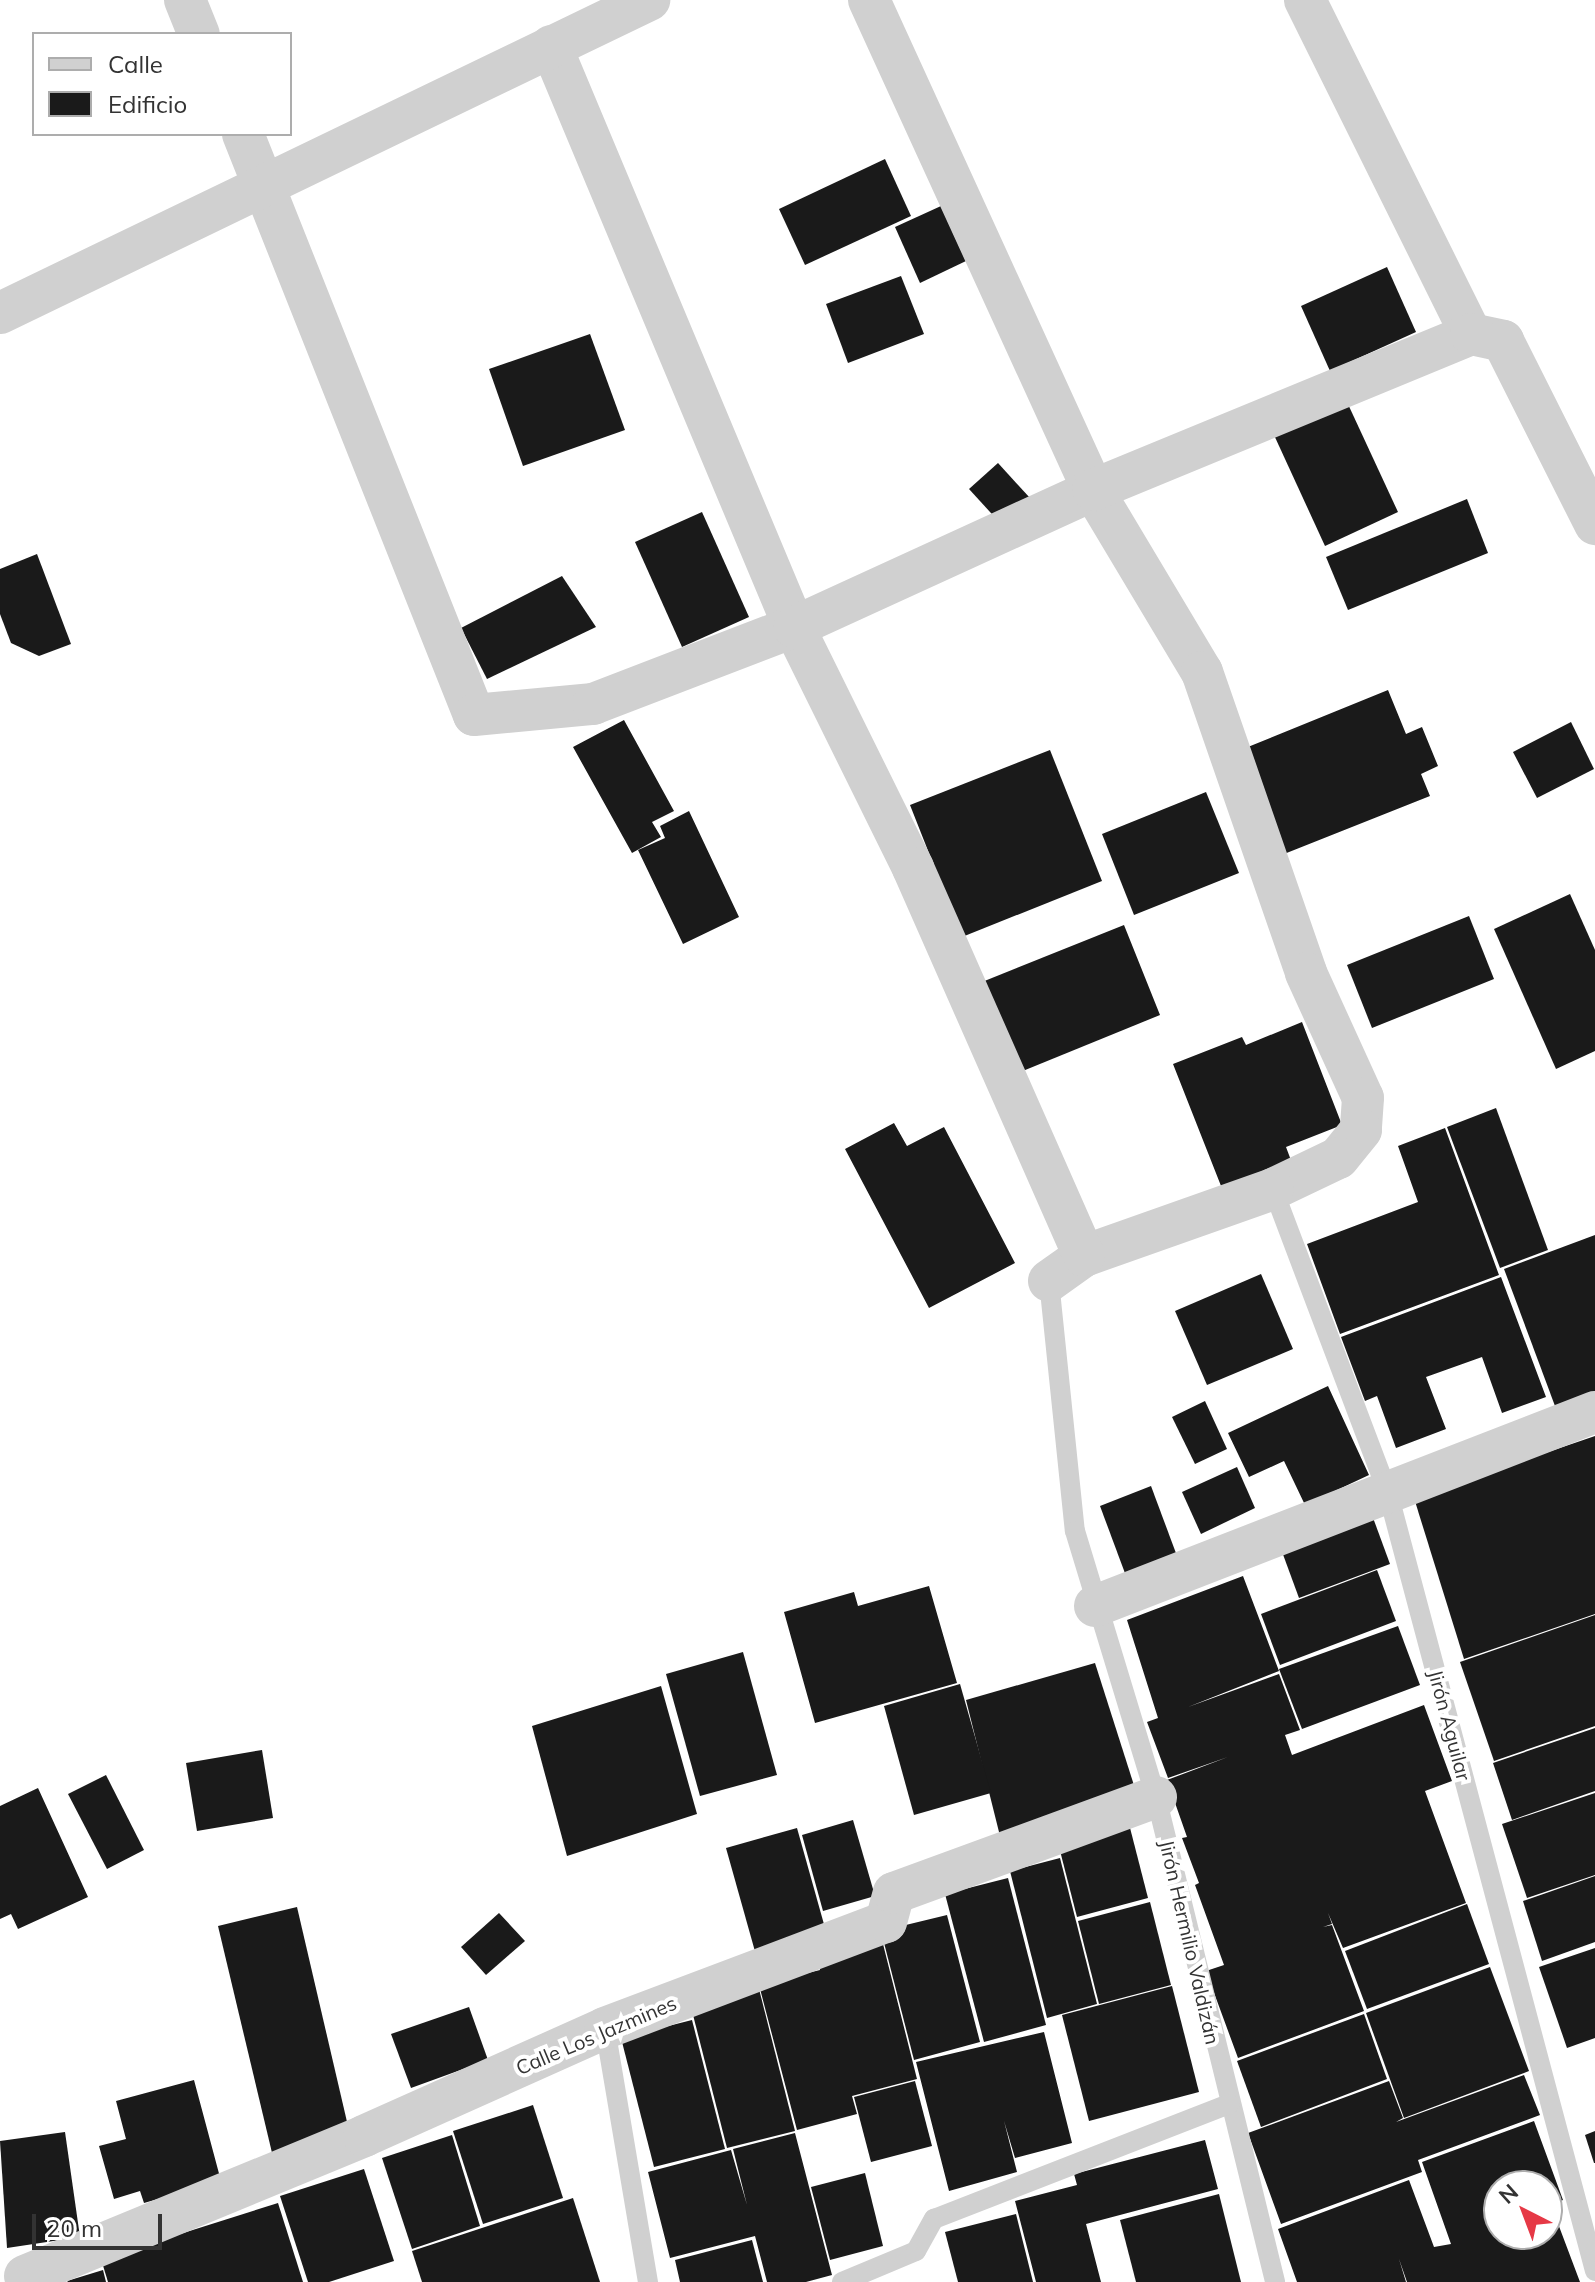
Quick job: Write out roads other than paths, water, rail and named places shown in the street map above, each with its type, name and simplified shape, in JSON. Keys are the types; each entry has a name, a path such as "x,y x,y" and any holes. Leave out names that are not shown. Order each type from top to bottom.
{"street":[{"path":"185,0 198,32"},
{"path":"0,313 266,189 649,0"},
{"path":"869,0 1093,490 1202,672 1306,973 1363,1098 1361,1130 1352,1146 1338,1158 1273,1189 1084,1256 1049,1281"},
{"path":"1305,0 1471,334"},
{"path":"551,46 794,627 913,868 1084,1256"},
{"path":"244,136 474,715 593,704 794,627 1093,490 1471,334 1503,341 1595,524"},
{"path":"1095,1606 1595,1412"},
{"name":"Calle Los Jazmines","path":"25,2276 364,2136 605,2028 886,1922 894,1893 1156,1797"}],"lane":[{"name":"Jirón Aguilar","path":"1273,1189 1388,1493 1595,2271"},
{"name":"Jirón Hermilio Valdizán","path":"1049,1281 1075,1531 1095,1606 1156,1797 1275,2282"},
{"path":"605,2028 648,2282"},
{"path":"842,2282 916,2251 934,2219 1229,2104"}]}
